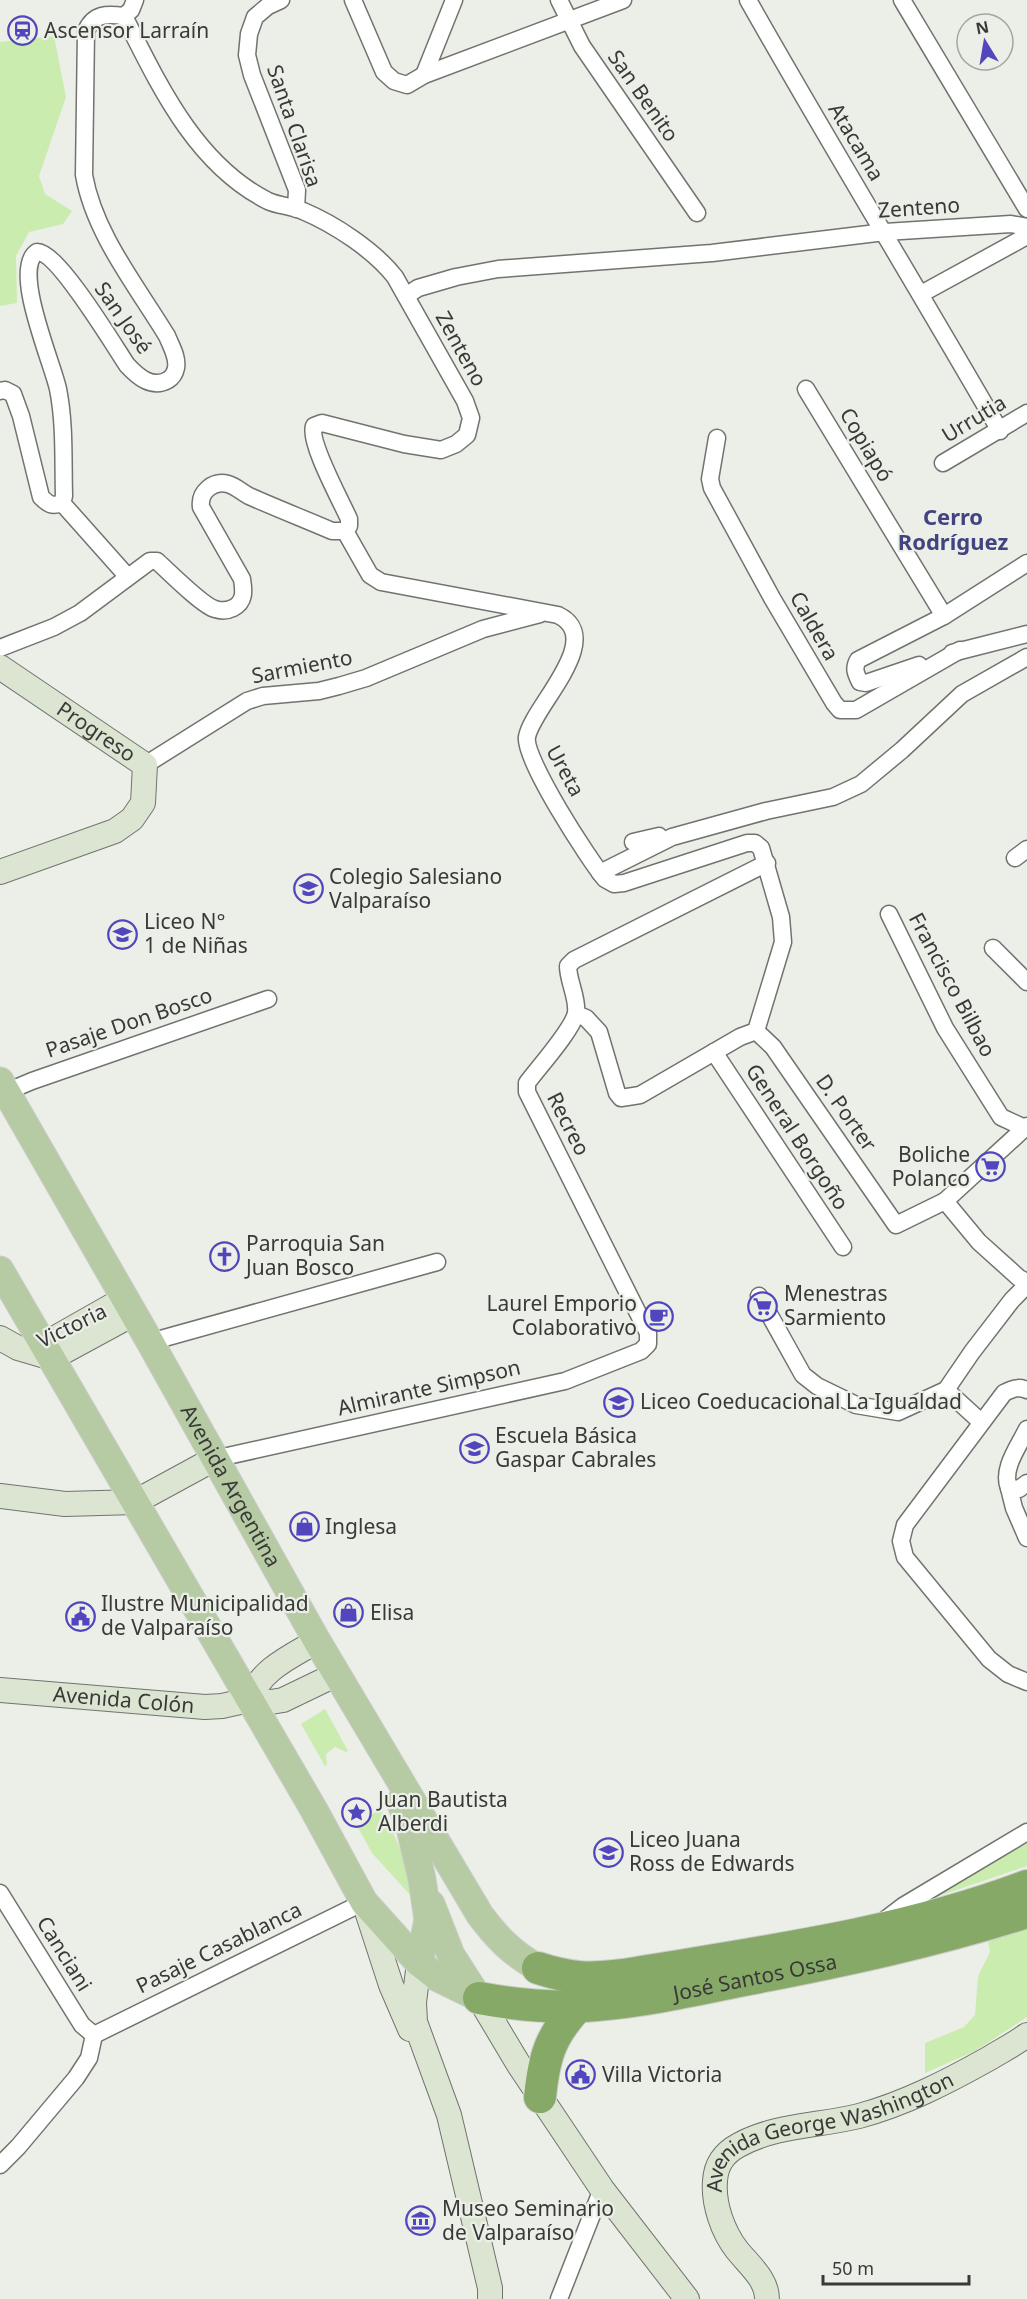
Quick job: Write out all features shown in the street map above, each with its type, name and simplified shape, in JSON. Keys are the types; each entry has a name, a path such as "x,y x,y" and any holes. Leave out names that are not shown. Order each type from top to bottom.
{"highway":[{"name":"José Santos Ossa","path":"538,1968 564,1977 624,1976 864,1934 955,1911 1027,1886"},
{"name":"José Santos Ossa","path":"479,1998 527,2005 578,2006 627,2002 832,1963 969,1931 1027,1912"},
{"path":"540,2097 545,2057 550,2043 559,2028 578,2006"}],"main road":[{"name":"Progreso","path":"0,667 146,765 143,803 132,819 115,831 0,872"},
{"name":"Avenida Argentina","path":"3,1087 150,1342 317,1641 480,1915 495,1935 514,1953 538,1968"},
{"path":"0,1270 28,1347 135,1502 314,1810 364,1902 406,2023 424,2054"},
{"name":"Victoria","path":"28,1347 129,1307"},
{"path":"0,1496 65,1503 135,1502 214,1459"},
{"path":"249,1700 263,1676 317,1641"},
{"name":"Avenida Colón","path":"0,1690 205,1707 249,1700 271,1702 283,1700 337,1674"},
{"path":"370,1729 408,1820 422,1879 428,1920 414,2002 415,2022 424,2054 449,2115 490,2288 490,2299"},
{"path":"364,1902 390,1916 408,1921 419,1913 422,1907 422,1879"},
{"path":"422,1879 451,1955 540,2097 602,2189 687,2299"},
{"path":"364,1902 419,1963 438,1978 479,1998"},
{"name":"Avenida George Washington","path":"767,2299 764,2282 735,2247 715,2197 718,2164 727,2152 741,2144 777,2131 859,2116 917,2096 947,2082 1027,2035"}],"street":[{"path":"135,0 131,10 124,16 164,94 192,135 219,166 268,201 296,209 346,235 386,264 406,296"},
{"name":"Santa Clarisa","path":"281,0 268,6 255,17 249,34 247,55 252,75 297,190 296,209"},
{"path":"353,0 384,72 394,81 407,85 424,75 568,21 605,4 623,0"},
{"path":"424,75 454,0"},
{"name":"Atacama","path":"748,0 823,132 885,232 1000,431"},
{"path":"902,0 1027,209"},
{"name":"San Benito","path":"561,1 568,21 582,46 697,213"},
{"name":"San José","path":"62,503 64,496 59,399 54,372 36,323 29,275 29,261 33,254 42,252 65,273 136,376 146,382 164,382 172,377 176,368 175,356 167,336 96,221 88,197 84,174 86,31 97,17 107,14 124,16"},
{"name":"Zenteno","path":"345,531 349,519 315,446 311,432 314,426 322,423 404,444 441,450 456,444 466,435 471,418 465,401 406,296 418,288 456,277 498,269 712,253 885,232 1011,224 1027,227"},
{"path":"921,294 1027,236"},
{"name":"Copiapó","path":"806,389 944,616"},
{"path":"0,392 5,390 13,394 21,416 41,497 48,504 55,506 62,503 127,576"},
{"name":"Urrutia","path":"943,463 1027,413"},
{"name":"Caldera","path":"717,438 710,479 712,488 772,598 840,710 856,710 960,650"},
{"path":"0,648 71,618 150,561 156,561 212,609 225,611 242,601 244,592 242,579 201,507 202,496 210,486 227,484 247,495 332,531 345,531"},
{"name":"Ureta","path":"345,531 370,575 381,582 564,617 572,631 575,650 558,683 534,720 527,735 526,745 553,798 600,873"},
{"path":"1027,563 944,616 858,660 855,665 855,674 860,682 866,683 960,650 1027,634"},
{"name":"Sarmiento","path":"146,765 248,701 263,696 319,691 339,686 366,678 483,629 547,613"},
{"path":"633,842 833,797 861,784 902,750 962,694 1027,657"},
{"path":"739,818 672,837 600,873 605,879 615,884 624,883 747,843 755,843 761,848 767,863 781,917 783,942 764,997 756,1031 740,1037 640,1095 621,1098 617,1093 599,1032 586,1018 576,1014 568,966 574,960 767,863"},
{"name":"Francisco Bilbao","path":"889,914 945,1028 982,1088 1001,1117 1026,1128"},
{"path":"993,948 1027,982"},
{"path":"764,997 782,980"},
{"name":"Pasaje Don Bosco","path":"3,1087 32,1080 268,999"},
{"name":"Recreo","path":"576,1014 570,1026 527,1083 527,1092 648,1333 648,1344"},
{"name":"D. Porter","path":"756,1031 773,1047 896,1225 945,1201"},
{"name":"General Borgoño","path":"714,1052 843,1247"},
{"path":"759,1296 802,1375 817,1386 855,1405 898,1412 946,1389 972,1352 1027,1283 979,1242 945,1201 1026,1128"},
{"path":"150,1342 437,1262"},
{"name":"Almirante Simpson","path":"214,1459 565,1381 641,1351 648,1344"},
{"path":"1027,1390 1021,1387 1004,1392 905,1525 901,1541 905,1557 989,1659 1008,1674 1027,1682"},
{"path":"946,1389 981,1422"},
{"path":"1027,1429 1008,1469 1006,1480 1014,1508 1027,1538"},
{"path":"1009,1488 1019,1489 1027,1483"},
{"path":"864,1934 903,1906 1027,1832"},
{"name":"Canciani","path":"0,1893 82,2025 94,2036"},
{"name":"Pasaje Casablanca","path":"94,2036 364,1902"},
{"path":"0,2165 76,2078 89,2058 94,2036"},
{"path":"559,2299 602,2189"}],"green space":[{"path":"54,36 66,97 39,176 45,194 72,211 63,224 29,232 16,256 17,303 0,306 0,42"},
{"path":"325,1709 348,1751 335,1747 326,1754 327,1764 325,1766 301,1724"},
{"path":"381,1809 401,1852 413,1898 372,1853 356,1824"},
{"path":"1027,1843 1027,1866 930,1899"},
{"path":"1027,1927 1027,2017 975,2051 925,2073 925,2043 964,2027 975,2015 978,1976 990,1952 988,1942"}],"place":[{"name":"Ascensor Larraín","path":"23,31"},
{"name":"Colegio Salesiano Valparaíso","path":"308,889"},
{"name":"Liceo N° 1 de Niñas","path":"123,934"},
{"name":"Boliche Polanco","path":"991,1167"},
{"name":"Parroquia San Juan Bosco","path":"225,1256"},
{"name":"Menestras Sarmiento","path":"763,1306"},
{"name":"Laurel Emporio Colaborativo","path":"658,1316"},
{"name":"Liceo Coeducacional La Igualdad","path":"619,1402"},
{"name":"Escuela Básica Gaspar Cabrales","path":"474,1448"},
{"name":"Inglesa","path":"304,1527"},
{"name":"Elisa","path":"349,1613"},
{"name":"Ilustre Municipalidad de Valparaíso","path":"80,1616"},
{"name":"Juan Bautista Alberdi","path":"357,1812"},
{"name":"Liceo Juana Ross de Edwards","path":"608,1852"},
{"name":"Villa Victoria","path":"581,2075"},
{"name":"Museo Seminario de Valparaíso","path":"421,2221"}],"district":[{"name":"Cerro Rodríguez","path":"953,530"}]}
